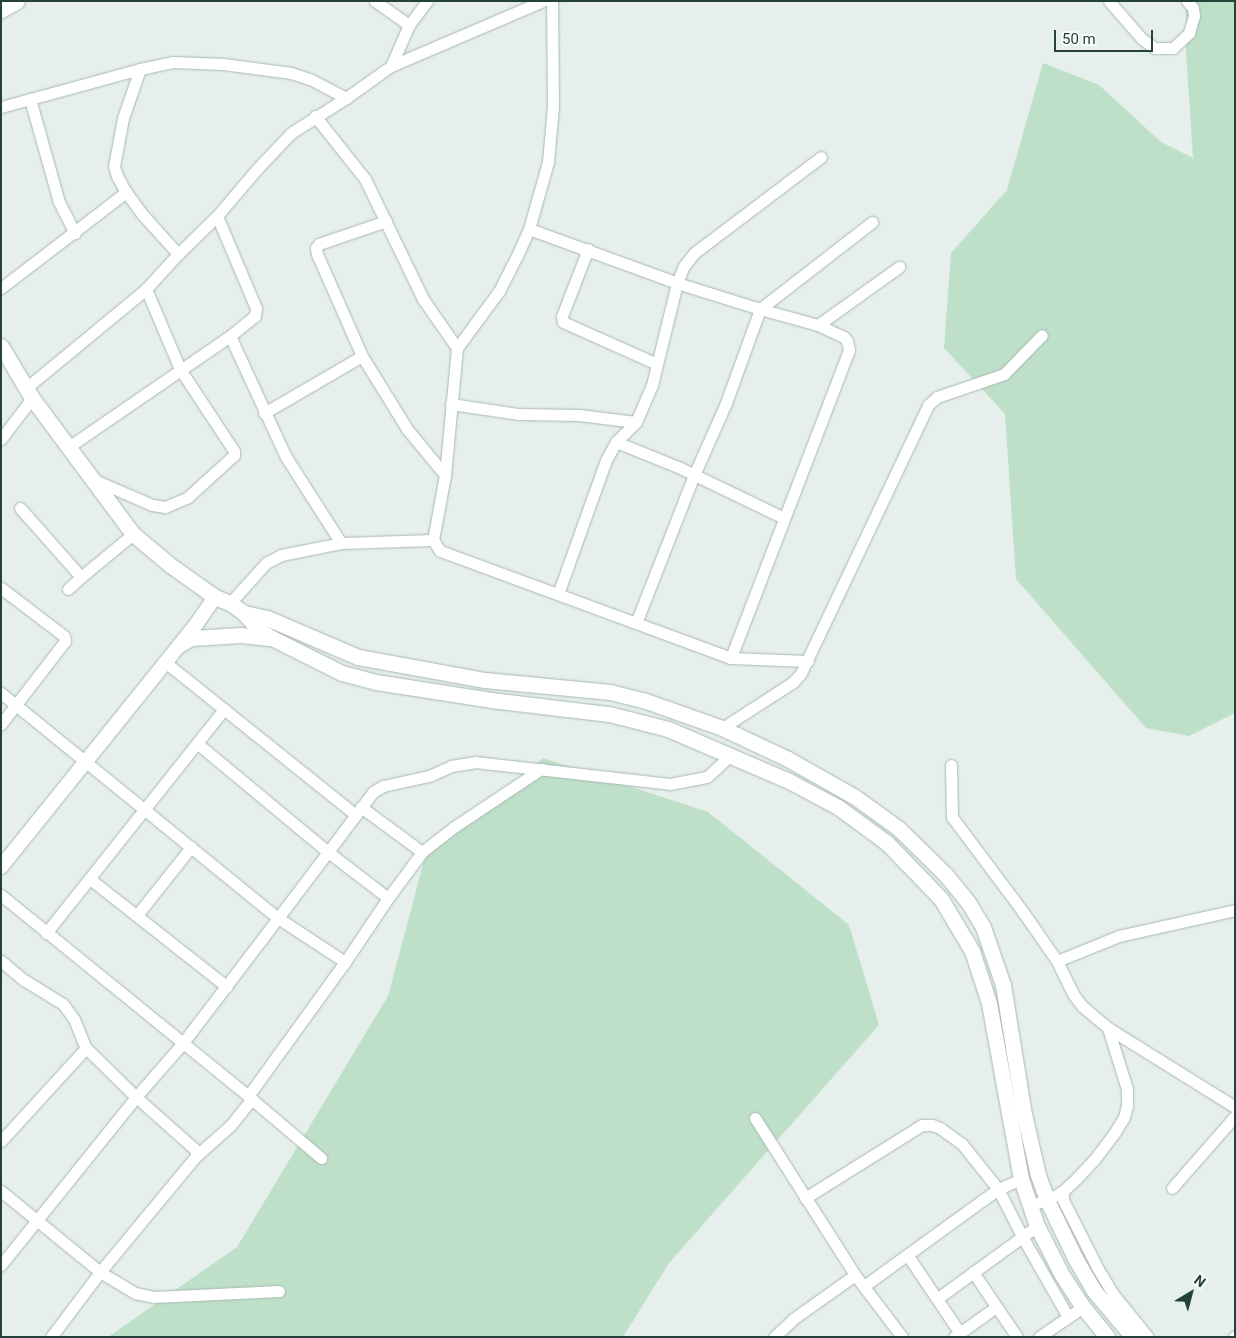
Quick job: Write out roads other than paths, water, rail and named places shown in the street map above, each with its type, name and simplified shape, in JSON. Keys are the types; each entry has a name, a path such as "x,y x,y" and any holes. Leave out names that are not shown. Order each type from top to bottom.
{"main road":[{"path":"1,10 17,1"},
{"path":"1,346 29,393 90,478 134,534 170,565 215,597 244,613 259,630 272,638 342,673 376,682 638,720 668,729 736,757 838,807 887,843 941,899 963,933 981,972 989,1003 1021,1180 1037,1226 1062,1275 1083,1307 1107,1337"},
{"path":"244,613 267,618 358,657 485,680 610,692 644,700 722,728 818,774 855,797 898,828 929,857 968,902 983,927 994,954 1009,1012 1024,1114 1038,1175 1047,1200 1075,1258 1095,1292 1133,1337"},
{"path":"180,645 191,638 231,636 272,638"},
{"path":"559,708 561,687"}],"street":[{"path":"375,1 409,25"},
{"path":"392,66 409,25 427,1"},
{"path":"1,439 29,393 146,289 217,216 256,170 291,133 392,66 543,1"},
{"path":"552,1 554,106 548,162 529,229 499,291 457,348 445,475 433,540 440,552 731,658 808,662"},
{"path":"1109,1 1142,39 1155,48 1173,48 1190,33 1194,16 1188,1"},
{"path":"1,107 140,69 173,62 223,64 291,73 346,98"},
{"path":"140,69 123,118 114,166 126,192 142,214 178,254"},
{"path":"30,99 59,202 75,233"},
{"path":"315,116 365,179 423,298 457,348"},
{"path":"558,594 606,460 616,442 636,422 652,385 677,283 684,266 694,253 821,157"},
{"path":"1,288 126,192"},
{"path":"68,448 230,336 255,316 256,308 217,216"},
{"path":"386,221 319,244 316,248 362,356 407,429 445,475"},
{"path":"636,623 694,475 726,403 760,309 872,222"},
{"path":"529,229 677,283 818,325 844,337 849,350 731,658"},
{"path":"588,249 562,316 563,322 657,364"},
{"path":"818,325 899,268"},
{"path":"90,478 152,505 165,507 188,497 234,455 234,451 180,369 146,289"},
{"path":"722,728 793,682 808,662 928,405 936,397 1004,374 1042,335"},
{"path":"230,336 286,457 341,543"},
{"path":"264,413 362,356"},
{"path":"451,404 519,414 580,415 636,422"},
{"path":"616,442 694,475 784,518"},
{"path":"20,508 81,577"},
{"path":"68,589 134,534"},
{"path":"230,604 266,563 281,555 341,543 433,540"},
{"path":"1,588 64,636 65,640 1,724"},
{"path":"1,867 180,645 215,597"},
{"path":"165,662 358,810 422,852"},
{"path":"1,693 18,704 85,763 278,918 345,962"},
{"path":"46,933 224,709"},
{"path":"198,744 328,852 388,898"},
{"path":"1,1265 227,987 373,792 383,786 429,776 451,766 475,762 670,784 707,777 736,757"},
{"path":"951,764 952,817 1024,912 1057,961 1073,994 1082,1006 1108,1028 1235,1107"},
{"path":"51,1337 100,1272 196,1156 230,1126 422,852 454,827 541,769"},
{"path":"137,916 191,847"},
{"path":"90,879 227,987"},
{"path":"1,895 182,1044 250,1097 321,1158"},
{"path":"1057,961 1119,936 1235,910"},
{"path":"1,961 24,980 63,1004 74,1019 86,1048 136,1097 192,1145 196,1150 196,1156"},
{"path":"1030,1206 1047,1200 1063,1191 1094,1160 1124,1117 1127,1106 1126,1089 1108,1028"},
{"path":"1,1141 86,1048"},
{"path":"1172,1188 1235,1116"},
{"path":"755,1118 855,1275 902,1337"},
{"path":"805,1198 922,1125 932,1125 940,1128 962,1144 998,1188 1023,1238 1068,1317"},
{"path":"864,1286 908,1256 998,1188 1021,1180"},
{"path":"1063,1191 1062,1200 1094,1263 1113,1294 1148,1337"},
{"path":"1,1192 100,1272 135,1293 154,1297 279,1292"},
{"path":"938,1298 1037,1226"},
{"path":"908,1256 938,1298 957,1335 996,1308"},
{"path":"973,1272 1017,1337"},
{"path":"774,1337 793,1319 855,1275"},
{"path":"1039,1337 1083,1307"}]}
